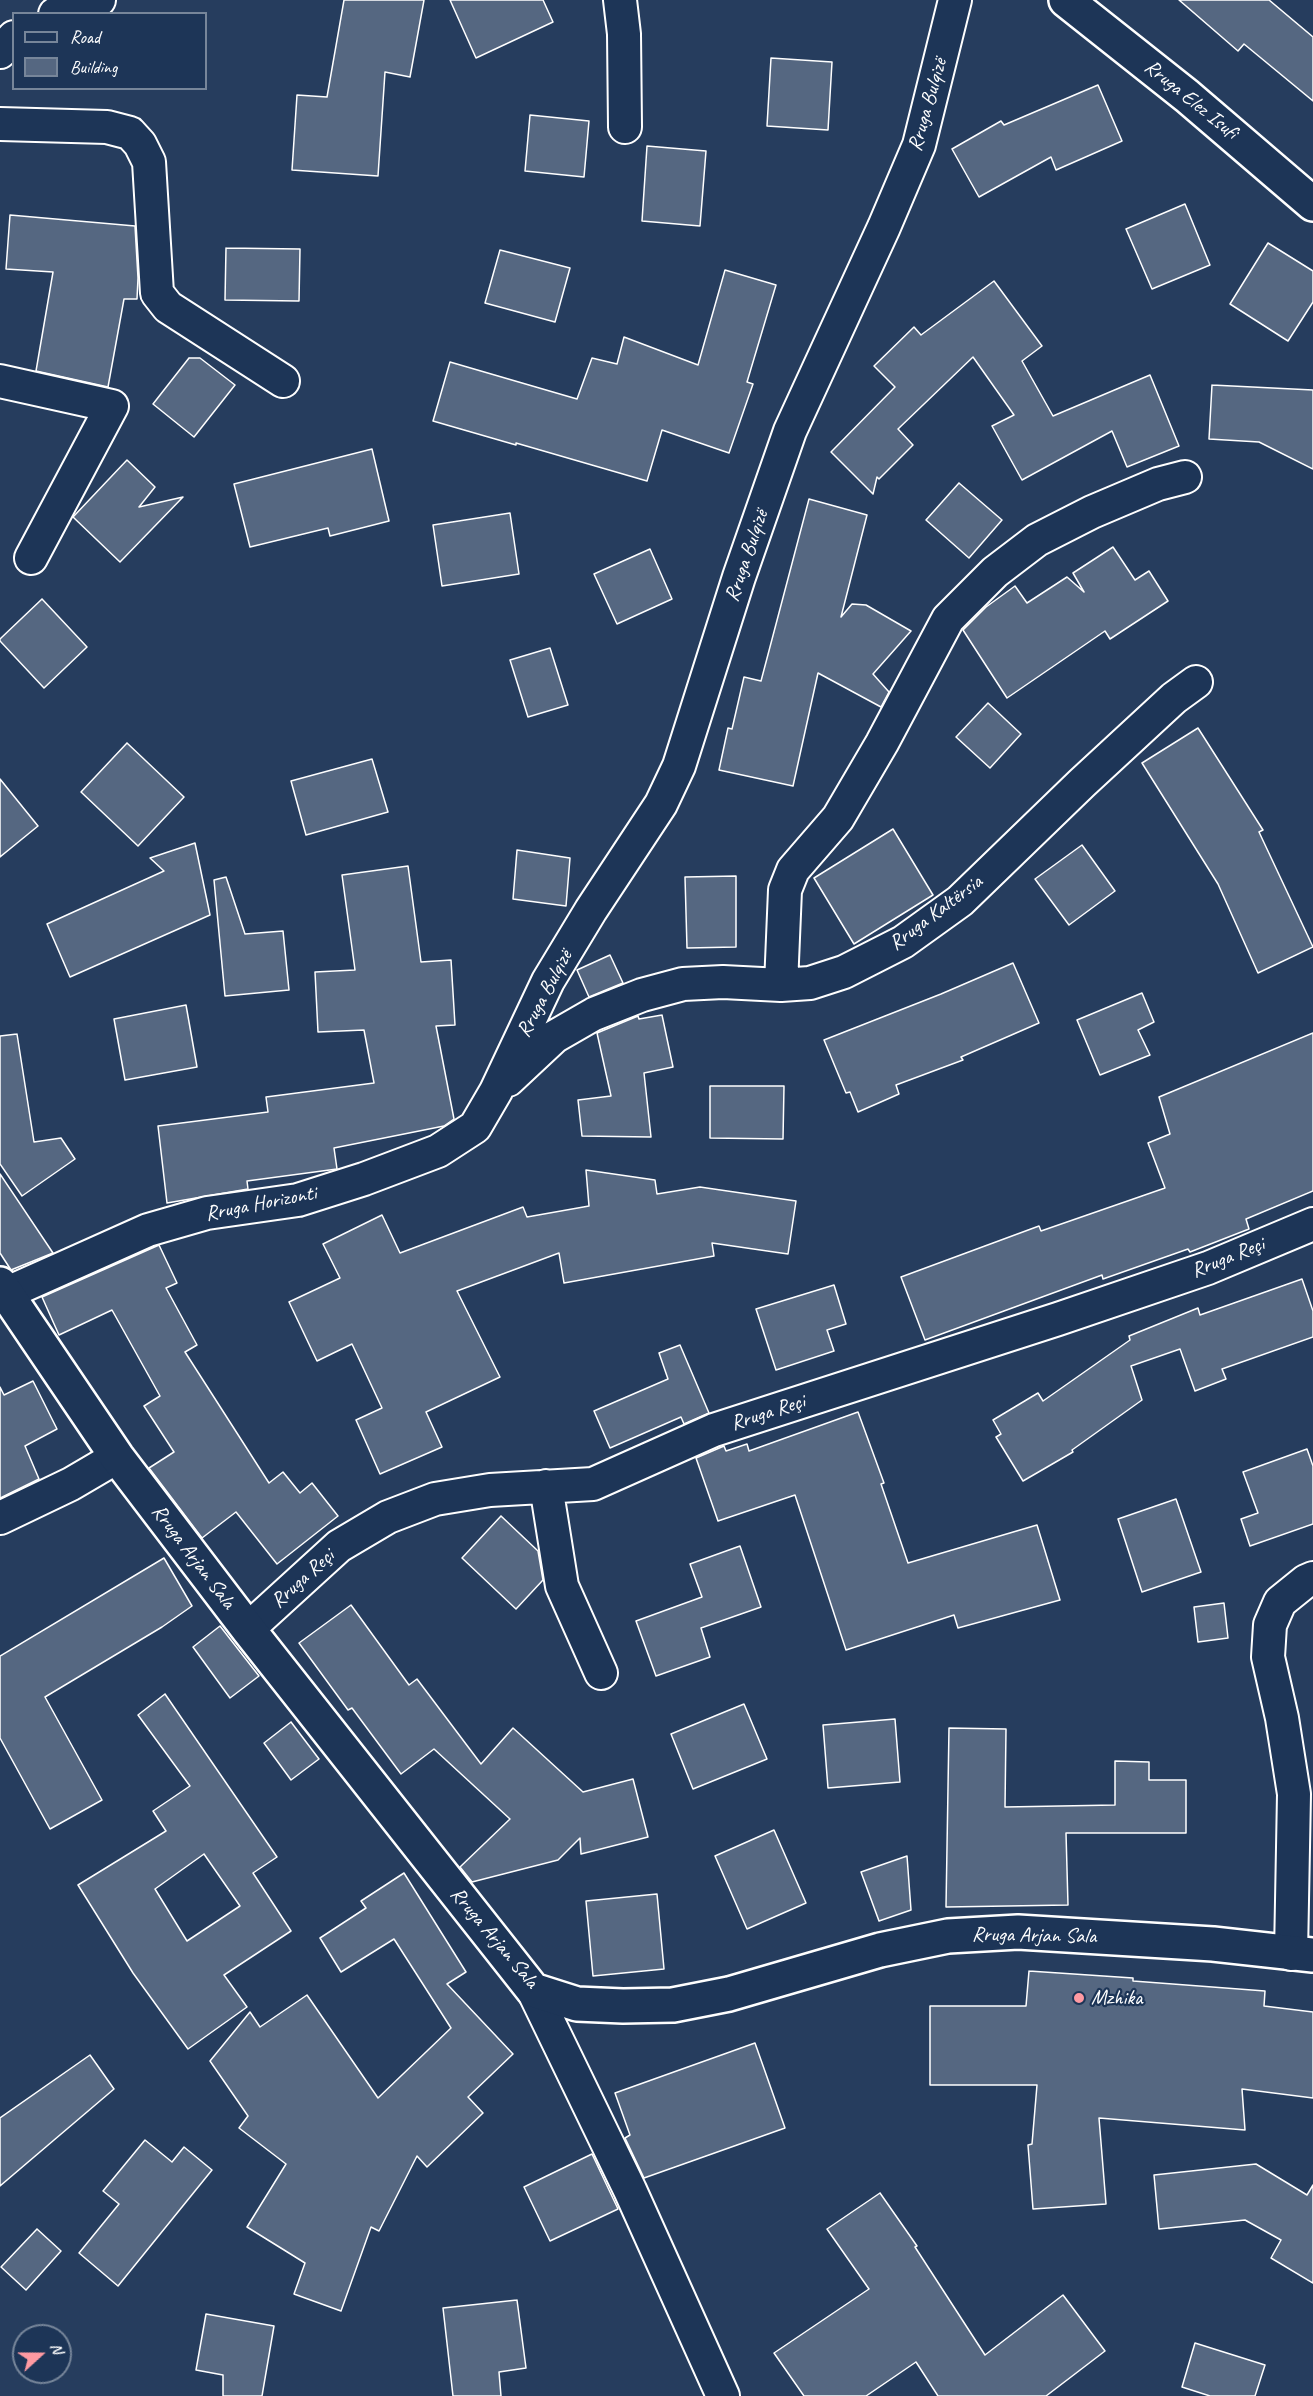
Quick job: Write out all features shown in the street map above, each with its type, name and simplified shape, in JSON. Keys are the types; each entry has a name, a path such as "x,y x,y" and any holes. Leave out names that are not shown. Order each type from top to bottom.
{"street":[{"path":"62,12 99,0"},
{"path":"620,0 624,34 625,127"},
{"name":"Rruga Bulqizë","path":"496,1091 548,981 591,910 661,804 679,766 739,577 790,431 884,226 918,145 955,0"},
{"name":"Rruga Elez Isufi","path":"1066,0 1187,96 1313,204"},
{"path":"0,52 12,40"},
{"path":"0,124 108,127 130,133 140,144 149,162 157,293 168,307 283,381"},
{"path":"0,381 112,406 31,558"},
{"path":"781,985 785,890 793,870 838,818 882,743 948,619 995,572 1037,540 1092,512 1158,484 1185,477"},
{"name":"Rruga Kaltërsia","path":"496,1091 554,1037 594,1014 642,995 693,984 810,983 844,972 903,942 960,901 1174,698 1196,682"},
{"name":"Rruga Horizonti","path":"3,1289 148,1230 207,1214 298,1200 364,1179 438,1151 475,1127 496,1091"},
{"name":"Rruga Reçi","path":"248,1629 339,1546 388,1517 435,1499 490,1490 593,1484 714,1430 1208,1268 1313,1224"},
{"name":"Rruga Arjan Sala","path":"3,1289 117,1457 248,1629 533,1990 577,2004 673,2005 729,1994 880,1950 948,1936 1018,1932 1213,1944 1302,1955"},
{"path":"0,1518 71,1484 117,1457"},
{"path":"546,1486 562,1586 601,1673"},
{"path":"1302,1955 1294,1794 1282,1718 1268,1657 1270,1625 1280,1602 1305,1581 1313,1578"},
{"path":"533,1990 640,2212 723,2396"}],"building":[{"path":"344,0 424,0 410,77 385,72 378,176 292,170 297,95 327,97"},
{"path":"450,0 543,0 553,22 476,58"},
{"path":"1179,0 1269,0 1313,37 1313,101 1244,44 1238,51"},
{"path":"771,58 832,62 828,130 767,126"},
{"path":"1098,85 1122,141 1056,170 1051,157 979,197 952,149 1001,121 1004,125"},
{"path":"530,115 589,121 584,177 525,171"},
{"path":"647,146 706,151 700,226 642,221"},
{"path":"1185,204 1210,265 1152,289 1126,229"},
{"path":"10,215 135,226 137,299 124,299 108,387 36,371 53,272 6,269"},
{"path":"1268,243 1313,271 1313,302 1288,341 1230,304"},
{"path":"226,248 300,249 299,301 225,300"},
{"path":"500,250 570,268 555,322 485,303"},
{"path":"725,270 776,285 747,382 753,384 729,453 662,430 647,481 433,421 450,362 577,399 592,358 617,364 624,337 698,365"},
{"path":"994,281 1042,346 1022,361 1053,416 1150,375 1179,446 1127,467 1112,431 1022,480 992,426 1014,415 973,357 898,429 913,445 879,479 877,477 873,494 831,452 895,387 874,366 914,327 921,335"},
{"path":"189,358 200,358 235,385 194,437 153,404"},
{"path":"1212,385 1313,390 1313,469 1259,442 1209,439"},
{"path":"372,449 389,521 330,536 328,528 250,547 234,484"},
{"path":"127,460 155,487 139,507 183,497 120,562 73,517"},
{"path":"959,483 1002,520 969,558 926,520"},
{"path":"809,499 867,515 841,617 852,604 866,605 911,631 873,674 889,692 881,707 818,673 793,786 719,770 728,728 732,729 744,677 761,681"},
{"path":"510,513 519,574 442,586 433,525"},
{"path":"1113,547 1135,580 1149,571 1168,601 1110,639 1105,631 1007,698 963,630 986,607 1015,586 1027,603 1067,577 1084,592 1073,573"},
{"path":"650,549 672,599 617,624 594,574"},
{"path":"42,599 87,647 44,688 0,641"},
{"path":"550,648 568,705 528,717 510,660"},
{"path":"988,703 1021,734 990,768 956,737"},
{"path":"1198,728 1263,830 1259,832 1313,947 1258,973 1218,884 1142,763"},
{"path":"127,743 184,797 138,846 81,792"},
{"path":"372,759 388,812 306,835 291,781"},
{"path":"0,779 38,826 0,857"},
{"path":"893,829 933,895 854,944 814,878"},
{"path":"195,843 210,915 70,977 47,924 164,871 150,858"},
{"path":"1082,845 1115,891 1069,925 1035,879"},
{"path":"517,850 570,858 566,906 513,899"},
{"path":"408,866 421,962 451,960 455,1025 436,1026 454,1119 444,1126 334,1148 337,1169 247,1181 248,1189 167,1203 158,1126 268,1112 266,1097 374,1083 364,1030 318,1032 315,972 355,970 342,875"},
{"path":"736,876 736,947 687,948 685,877"},
{"path":"226,877 245,934 283,931 289,990 225,996 214,880"},
{"path":"610,955 623,983 589,997 577,970"},
{"path":"1013,963 1039,1023 961,1057 963,1060 896,1085 899,1094 858,1112 850,1092 846,1093 824,1040"},
{"path":"1142,993 1154,1022 1138,1030 1150,1055 1100,1075 1077,1020"},
{"path":"186,1005 197,1067 125,1080 114,1019"},
{"path":"662,1015 673,1067 644,1073 651,1137 582,1136 578,1100 611,1096 597,1033 638,1016 639,1019"},
{"path":"1313,1033 1313,1191 1246,1219 1249,1229 1190,1252 1188,1249 1103,1279 1102,1275 925,1340 901,1277 1039,1226 1041,1231 1165,1188 1148,1143 1170,1134 1159,1097"},
{"path":"17,1034 34,1142 61,1138 75,1159 22,1196 0,1164 0,1036"},
{"path":"710,1086 784,1086 783,1139 710,1138"},
{"path":"586,1170 655,1180 657,1194 700,1187 796,1201 788,1254 712,1243 714,1256 564,1283 559,1253 457,1291 500,1377 426,1412 442,1447 380,1474 356,1420 382,1408 352,1344 317,1361 289,1302 340,1278 323,1244 382,1215 400,1253 523,1207 527,1217 589,1206"},
{"path":"0,1174 53,1253 11,1270 0,1253"},
{"path":"159,1245 177,1283 166,1288 197,1345 185,1352 269,1483 283,1472 300,1493 312,1483 338,1516 277,1564 236,1512 202,1538 149,1468 174,1452 144,1406 160,1396 112,1310 59,1335 42,1297"},
{"path":"1302,1279 1313,1311 1313,1337 1222,1369 1226,1379 1195,1391 1180,1349 1131,1366 1142,1400 1072,1450 1073,1452 1023,1481 996,1437 1001,1434 993,1420 1038,1393 1043,1401 1130,1340 1129,1336 1198,1308 1200,1315"},
{"path":"834,1285 846,1324 827,1330 834,1351 776,1370 756,1309"},
{"path":"680,1345 709,1413 684,1424 681,1417 610,1448 594,1411 668,1379 659,1353"},
{"path":"33,1381 57,1429 25,1446 39,1479 0,1498 0,1387 4,1395"},
{"path":"858,1412 884,1483 881,1484 908,1563 1037,1525 1060,1600 958,1628 954,1615 846,1650 795,1495 718,1521 696,1458 724,1446 726,1451 747,1444 749,1451"},
{"path":"1307,1449 1313,1466 1313,1524 1250,1546 1241,1519 1258,1513 1243,1472"},
{"path":"1176,1499 1201,1572 1142,1592 1118,1519"},
{"path":"501,1516 538,1551 543,1580 516,1609 462,1558"},
{"path":"740,1546 761,1607 701,1628 710,1657 656,1676 636,1621 702,1597 690,1564"},
{"path":"164,1558 192,1606 162,1627 45,1697 102,1800 50,1829 0,1738 0,1656"},
{"path":"1224,1603 1228,1638 1198,1642 1194,1607"},
{"path":"351,1605 409,1685 417,1679 481,1764 513,1728 583,1792 633,1779 648,1837 581,1854 580,1838 558,1860 472,1882 460,1867 510,1819 434,1749 401,1774 352,1708 348,1710 299,1643"},
{"path":"220,1626 259,1676 230,1698 193,1647"},
{"path":"165,1694 277,1857 253,1873 291,1931 224,1975 247,2007 188,2049 133,1973 78,1885 166,1831 153,1811 190,1786 138,1715","holes":["204,1854 240,1906 187,1941 155,1889"]},
{"path":"744,1704 767,1759 693,1789 671,1734"},
{"path":"895,1719 900,1782 828,1788 823,1725"},
{"path":"291,1722 319,1759 291,1780 264,1743"},
{"path":"949,1728 1006,1729 1005,1807 1115,1805 1115,1761 1149,1762 1149,1780 1186,1780 1186,1833 1066,1833 1068,1905 946,1907"},
{"path":"774,1830 806,1903 747,1929 715,1856"},
{"path":"907,1856 911,1910 879,1921 861,1872"},
{"path":"404,1873 466,1972 447,1984 513,2054 468,2097 483,2113 427,2167 417,2156 379,2231 371,2227 341,2311 294,2294 305,2263 247,2227 286,2164 239,2128 248,2116 210,2061 250,2012 260,2027 307,1995 378,2098 451,2028 394,1939 341,1972 320,1938 366,1908 361,1901"},
{"path":"657,1894 664,1969 593,1976 586,1901"},
{"path":"1029,1971 1133,1978 1133,1981 1265,1991 1264,2006 1313,2012 1313,2098 1242,2089 1245,2130 1099,2118 1106,2204 1033,2209 1028,2145 1032,2144 1037,2085 930,2085 930,2006 1026,2006"},
{"path":"755,2043 785,2128 644,2178 625,2138 630,2135 615,2093"},
{"path":"90,2055 114,2089 0,2186 0,2118"},
{"path":"145,2140 172,2162 184,2147 212,2170 118,2286 79,2253 119,2204 103,2191"},
{"path":"592,2154 618,2209 550,2241 524,2187"},
{"path":"1256,2164 1307,2195 1313,2185 1313,2283 1271,2258 1281,2240 1245,2220 1159,2229 1154,2175"},
{"path":"880,2193 917,2246 915,2247 985,2355 1063,2295 1105,2351 1046,2396 938,2396 916,2362 866,2396 804,2396 774,2353 869,2289 827,2229"},
{"path":"37,2229 61,2251 26,2290 1,2267"},
{"path":"517,2300 526,2368 499,2372 501,2396 453,2396 443,2308"},
{"path":"206,2314 274,2326 262,2396 223,2396 223,2375 196,2370"},
{"path":"1195,2343 1265,2365 1255,2396 1210,2396 1182,2387"}],"place":[{"name":"Mzhika","path":"1079,1998"}]}
